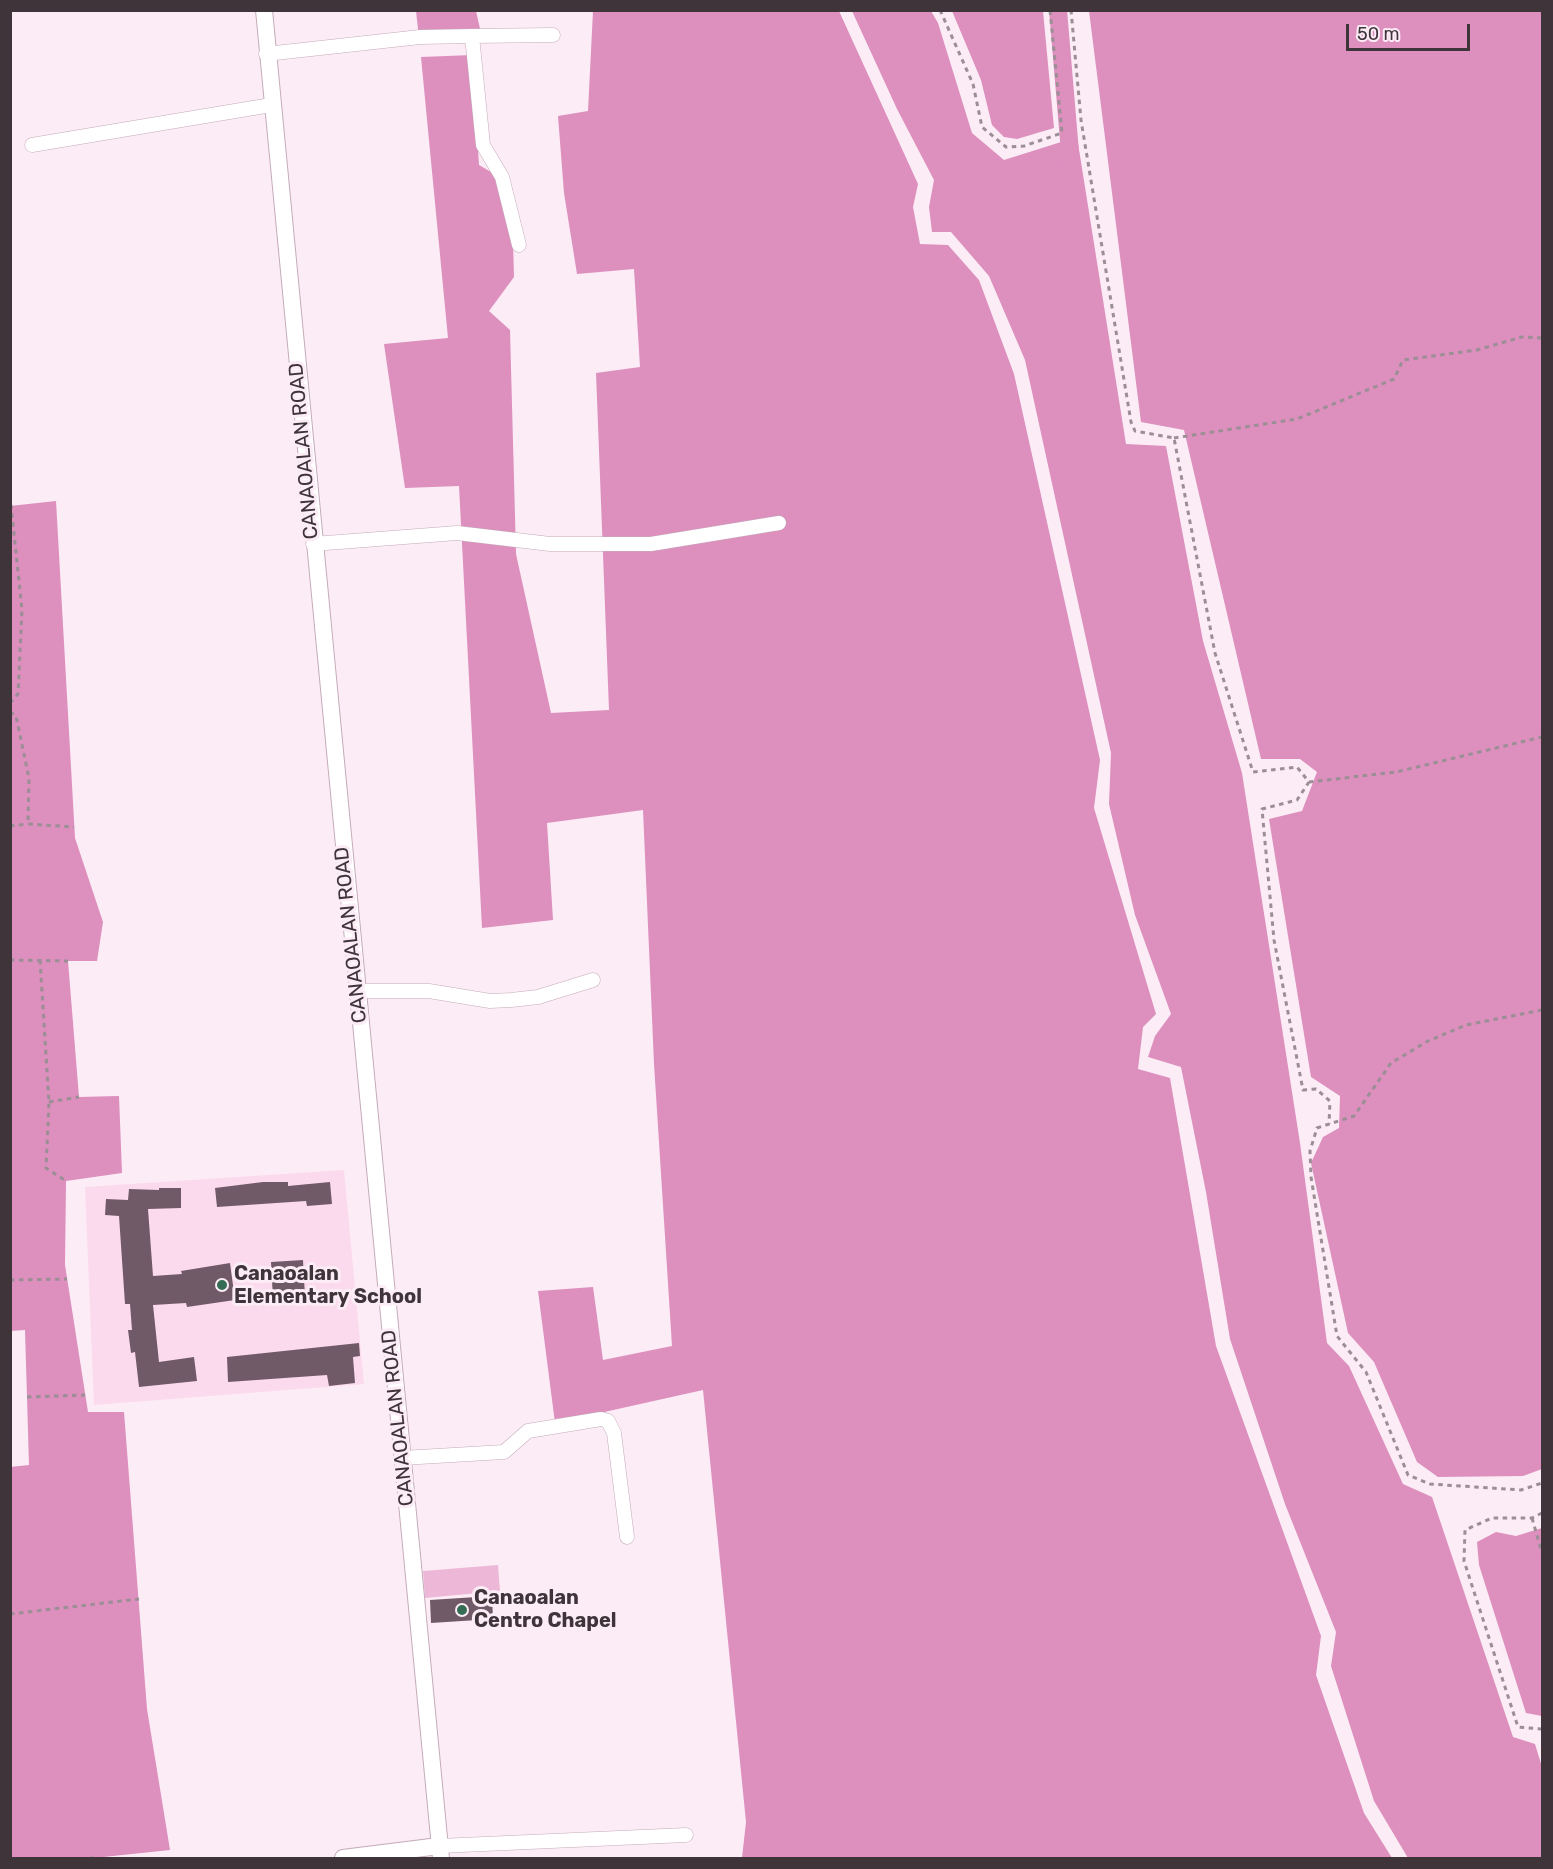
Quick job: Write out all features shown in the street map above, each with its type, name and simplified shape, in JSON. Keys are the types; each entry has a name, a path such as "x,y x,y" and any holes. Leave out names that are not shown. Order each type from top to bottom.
{"street":[{"name":"CANAOALAN ROAD","path":"264,10 266,54 440,1852"},
{"path":"266,54 420,38 553,35"},
{"path":"472,36 483,145 502,177 519,245"},
{"path":"32,145 271,105"},
{"path":"313,544 457,533 550,544 651,544 779,523"},
{"path":"357,991 429,991 490,1001 538,997 593,980"},
{"path":"402,1458 504,1452 528,1431 601,1419 608,1421 614,1432 627,1537"},
{"path":"343,1858 686,1835"}],"path":[{"path":"940,10 973,84 982,128 1006,147 1024,146 1062,133 1050,10"},
{"path":"1071,10 1081,120 1131,422 1135,431 1174,438 1297,419 1395,379 1402,360 1477,350 1522,337 1542,338"},
{"path":"1174,438 1215,653 1253,772 1297,766 1309,782"},
{"path":"10,702 18,694 22,610 11,506"},
{"path":"10,712 16,716 29,778 28,824"},
{"path":"1329,1124 1330,1101 1316,1089 1303,1090 1274,940 1262,809 1297,800 1309,782 1396,772 1542,737"},
{"path":"10,826 28,824 74,826"},
{"path":"10,960 68,961"},
{"path":"40,960 49,1102 46,1168 66,1181"},
{"path":"1542,1010 1466,1025 1428,1041 1391,1063 1354,1116 1317,1128 1310,1151 1311,1177 1337,1336 1366,1372 1408,1475 1430,1484 1521,1490 1542,1483"},
{"path":"49,1102 79,1097"},
{"path":"10,1280 68,1279"},
{"path":"27,1397 85,1395"},
{"path":"1542,1513 1532,1518 1492,1518 1465,1530 1464,1561 1518,1727 1542,1729"},
{"path":"1532,1518 1542,1553"},
{"path":"10,1614 139,1599"}],"shaded area":[{"path":"416,11 476,11 481,33 419,38"},
{"path":"593,11 839,11 918,184 913,207 920,244 948,245 979,280 1014,374 1100,760 1094,808 1156,1014 1143,1027 1138,1069 1170,1078 1216,1346 1321,1636 1316,1675 1364,1813 1392,1858 742,1858 746,1822 703,1390 555,1423 538,1291 593,1287 603,1360 672,1346 654,1064 643,810 547,823 553,920 482,928 459,486 405,488 384,344 448,338 421,57 472,55 479,165 498,176 513,243 514,277 489,311 510,330 516,554 551,713 609,710 596,373 640,367 634,269 577,274 564,193 558,116 588,111"},
{"path":"852,11 931,11 938,23 972,133 1004,160 1077,137 1126,444 1166,446 1203,641 1242,773 1300,1143 1327,1343 1349,1366 1403,1484 1432,1497 1513,1737 1535,1744 1542,1767 1542,1858 1408,1858 1374,1801 1331,1666 1336,1632 1285,1504 1230,1339 1206,1192 1181,1067 1148,1057 1155,1036 1171,1014 1135,915 1109,804 1111,753 1025,360 989,276 951,232 932,232 929,207 934,180 897,109"},
{"path":"952,11 1043,11 1054,128 1017,139 1004,137 992,125 981,80"},
{"path":"1089,11 1542,11 1542,1469 1523,1476 1438,1477 1417,1462 1374,1362 1348,1333 1311,1163 1323,1137 1339,1128 1340,1096 1311,1077 1269,819 1302,811 1317,772 1300,759 1261,759 1184,430 1141,422"},
{"path":"56,501 75,838 103,922 97,961 68,961 79,1097 119,1096 122,1173 66,1181 65,1265 88,1412 124,1412 147,1709 170,1850 94,1858 11,1858 10,1467 29,1465 25,1330 10,1331 10,506"},
{"name":"Canaoalan Elementary School","path":"344,1170 364,1384 94,1405 85,1187"},
{"path":"1542,1528 1542,1716 1526,1713 1479,1565 1477,1542 1496,1532 1516,1536"},
{"path":"498,1565 500,1591 425,1598 423,1571"}],"building":[{"path":"263,1182 288,1182 288,1186 330,1182 332,1204 307,1206 306,1201 217,1207 215,1188"},
{"path":"159,1188 181,1188 181,1208 148,1209 153,1276 182,1274 181,1271 230,1263 235,1300 187,1307 186,1303 153,1305 159,1362 194,1357 197,1381 139,1387 135,1352 131,1353 128,1330 132,1330 130,1304 125,1304 119,1216 105,1215 106,1199 128,1200 129,1189 159,1190"},
{"path":"303,1260 305,1297 273,1299 271,1262"},
{"path":"359,1343 360,1356 353,1357 355,1383 329,1386 327,1375 228,1382 227,1357"},
{"name":"Canaoalan Centro Chapel","path":"492,1596 493,1619 431,1623 430,1600"}],"waterway":[{"path":"1058,10 1071,164"}],"place":[{"name":"Canaoalan Elementary School","path":"222,1285"},
{"name":"Canaoalan Centro Chapel","path":"462,1610"}]}
